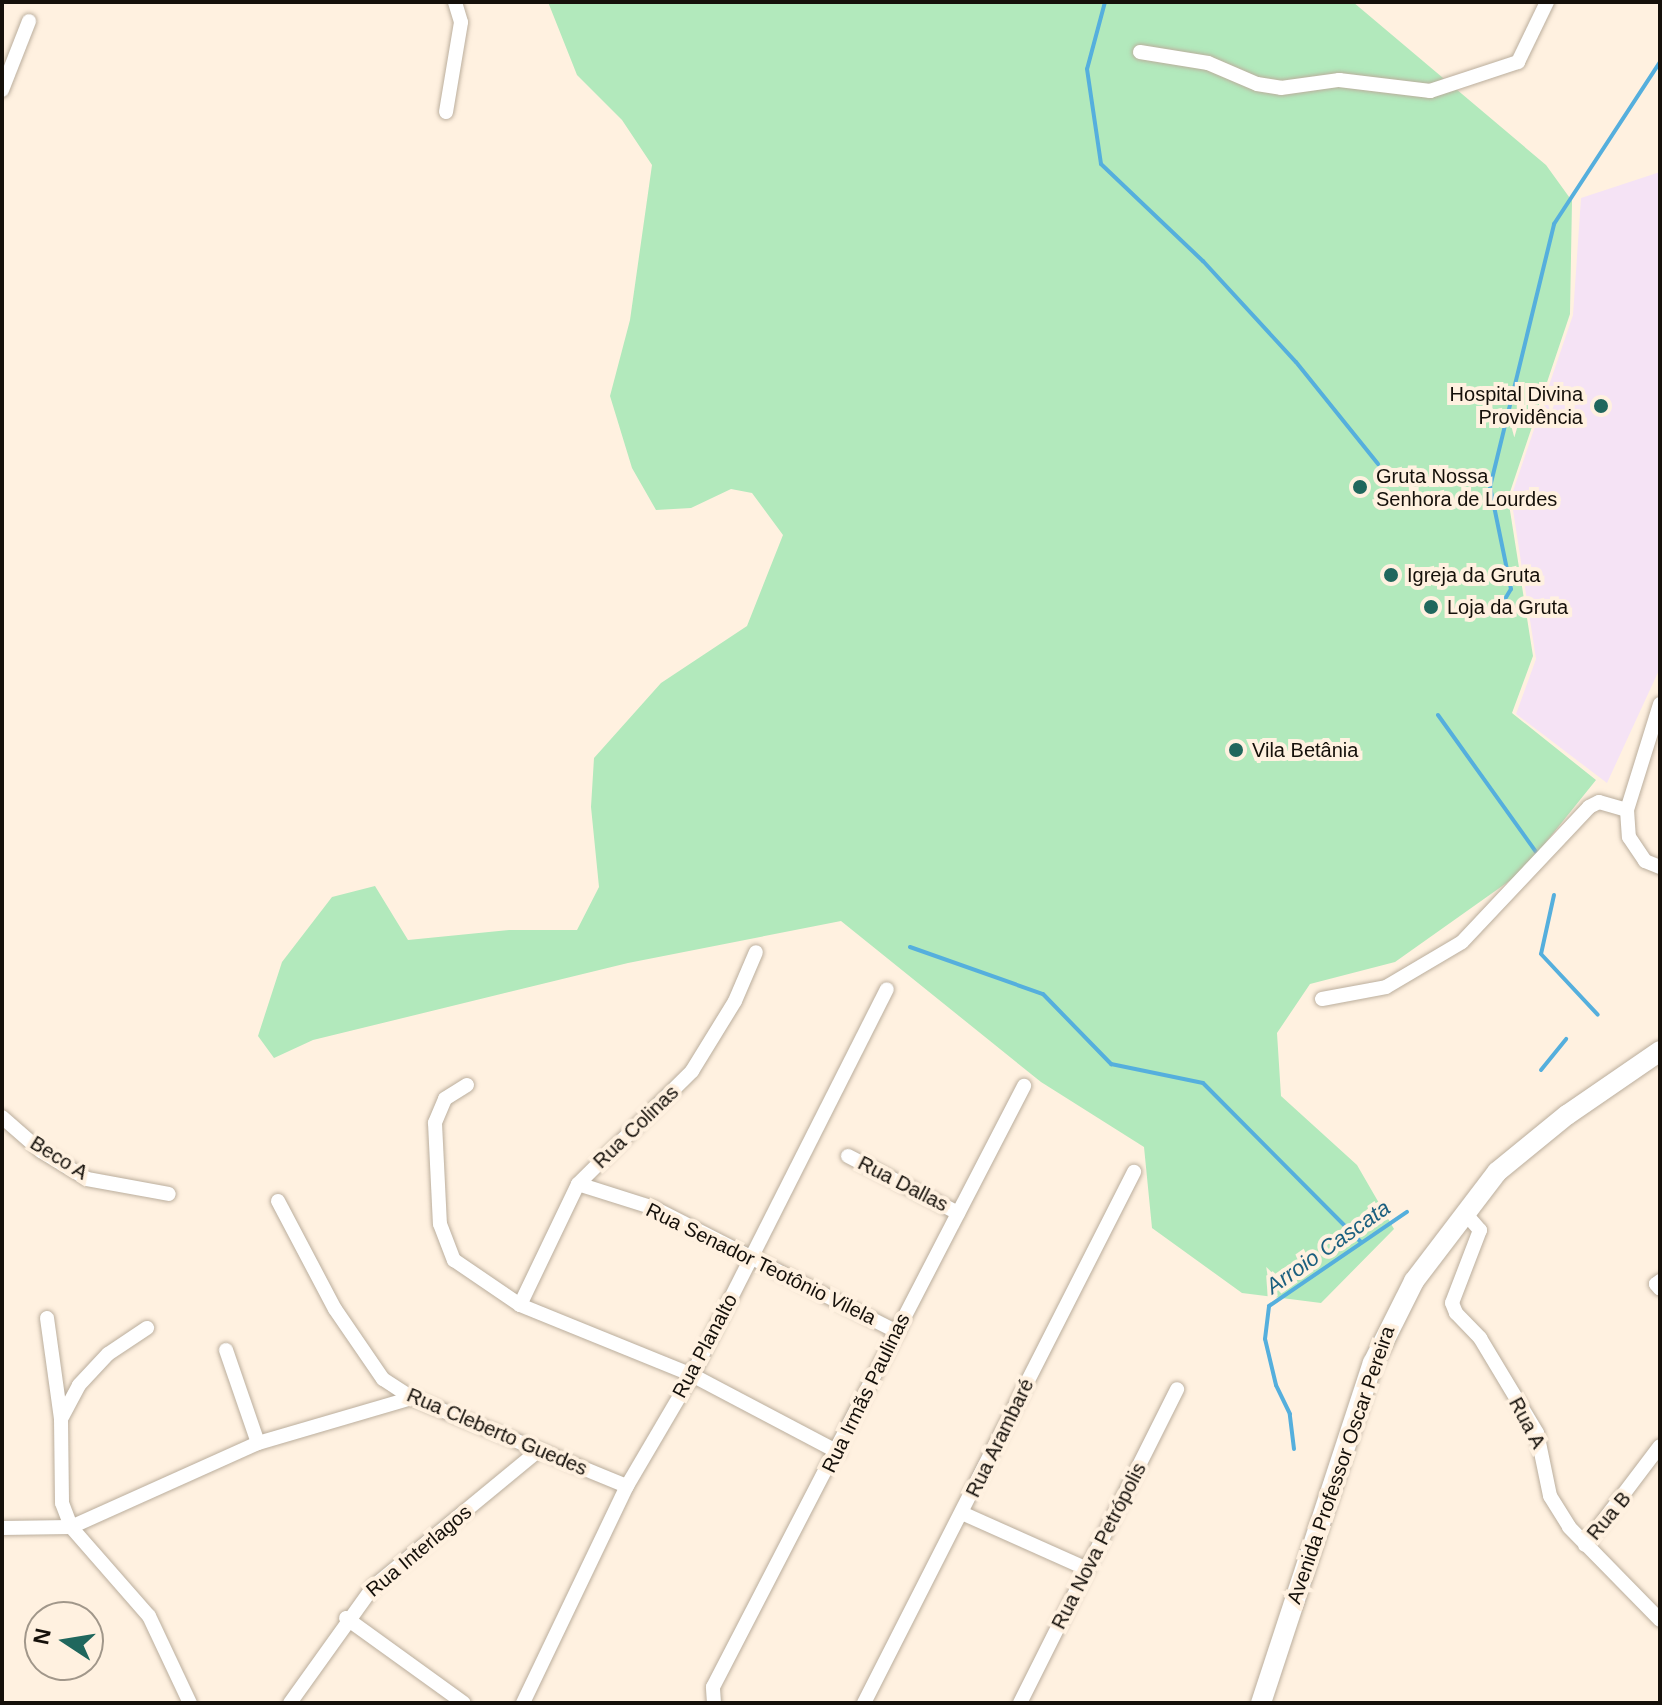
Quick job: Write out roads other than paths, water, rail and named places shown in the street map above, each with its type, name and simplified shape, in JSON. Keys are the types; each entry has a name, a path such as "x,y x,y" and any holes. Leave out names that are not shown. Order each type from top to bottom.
{"main road":[{"name":"Avenida Professor Oscar Pereira","path":"1261,1703 1378,1349 1414,1281 1465,1213 1516,1155 1660,1051"}],"street":[{"path":"446,112 461,22 455,2"},
{"path":"1140,52 1208,63 1257,84 1281,88 1339,80 1430,91 1455,86 1518,62 1547,2"},
{"path":"2,90 29,21"},
{"path":"1660,704 1627,810 1629,837 1645,861 1660,867"},
{"path":"1322,999 1386,987 1462,942 1589,807 1599,802 1627,810"},
{"name":"Rua Colinas","path":"520,1305 578,1184 692,1071 735,1001 756,952"},
{"name":"Rua Planalto","path":"523,1703 627,1486 692,1375 887,989"},
{"path":"467,1085 445,1099 435,1123 440,1224 454,1260 520,1305 692,1375 838,1452"},
{"name":"Rua Irmãs Paulinas","path":"713,1702 713,1687 838,1452 1024,1086"},
{"name":"Beco A","path":"2,1117 41,1151 87,1179 169,1194"},
{"name":"Rua Dallas","path":"848,1156 958,1213"},
{"name":"Rua Arambaré","path":"864,1703 964,1514 1134,1172"},
{"name":"Rua Senador Teotônio Vilela","path":"578,1184 654,1208 897,1332"},
{"name":"Rua Cleberto Guedes","path":"278,1201 343,1321 383,1379 412,1398 537,1452 627,1486"},
{"name":"Rua A","path":"1465,1213 1480,1230 1452,1303 1456,1313 1480,1338 1537,1433 1550,1496 1585,1545 1660,1620"},
{"path":"47,1318 61,1419 62,1503 71,1527 149,1616 190,1703"},
{"path":"61,1419 98,1365 147,1328"},
{"path":"226,1350 258,1443"},
{"name":"Rua Nova Petrópolis","path":"1020,1703 1177,1389"},
{"path":"2,1528 71,1527 258,1443 412,1398"},
{"name":"Rua B","path":"1585,1545 1660,1446"},
{"name":"Rua Interlagos","path":"290,1703 346,1618 373,1587 537,1452"},
{"path":"964,1514 1087,1569"},
{"path":"346,1618 464,1703"}],"waterway":[{"path":"1105,2 1087,69 1101,164 1203,261 1296,362 1378,464"},
{"path":"1499,609 1511,589 1490,487 1554,224 1660,62"},
{"path":"1438,715 1536,852"},
{"path":"1554,895 1541,954 1598,1015"},
{"path":"910,947 1043,994 1111,1064 1203,1083 1360,1241"},
{"name":"Arroio Cascata","path":"1541,1070 1566,1039"},
{"name":"Arroio Cascata","path":"1294,1449 1290,1414 1276,1385 1265,1339 1269,1306 1407,1212"}],"place":[{"name":"Hospital Divina Providência","path":"1601,406"},
{"name":"Gruta Nossa Senhora de Lourdes","path":"1360,487"},
{"name":"Igreja da Gruta","path":"1391,575"},
{"name":"Loja da Gruta","path":"1431,607"},
{"name":"Vila Betânia","path":"1236,750"}]}
